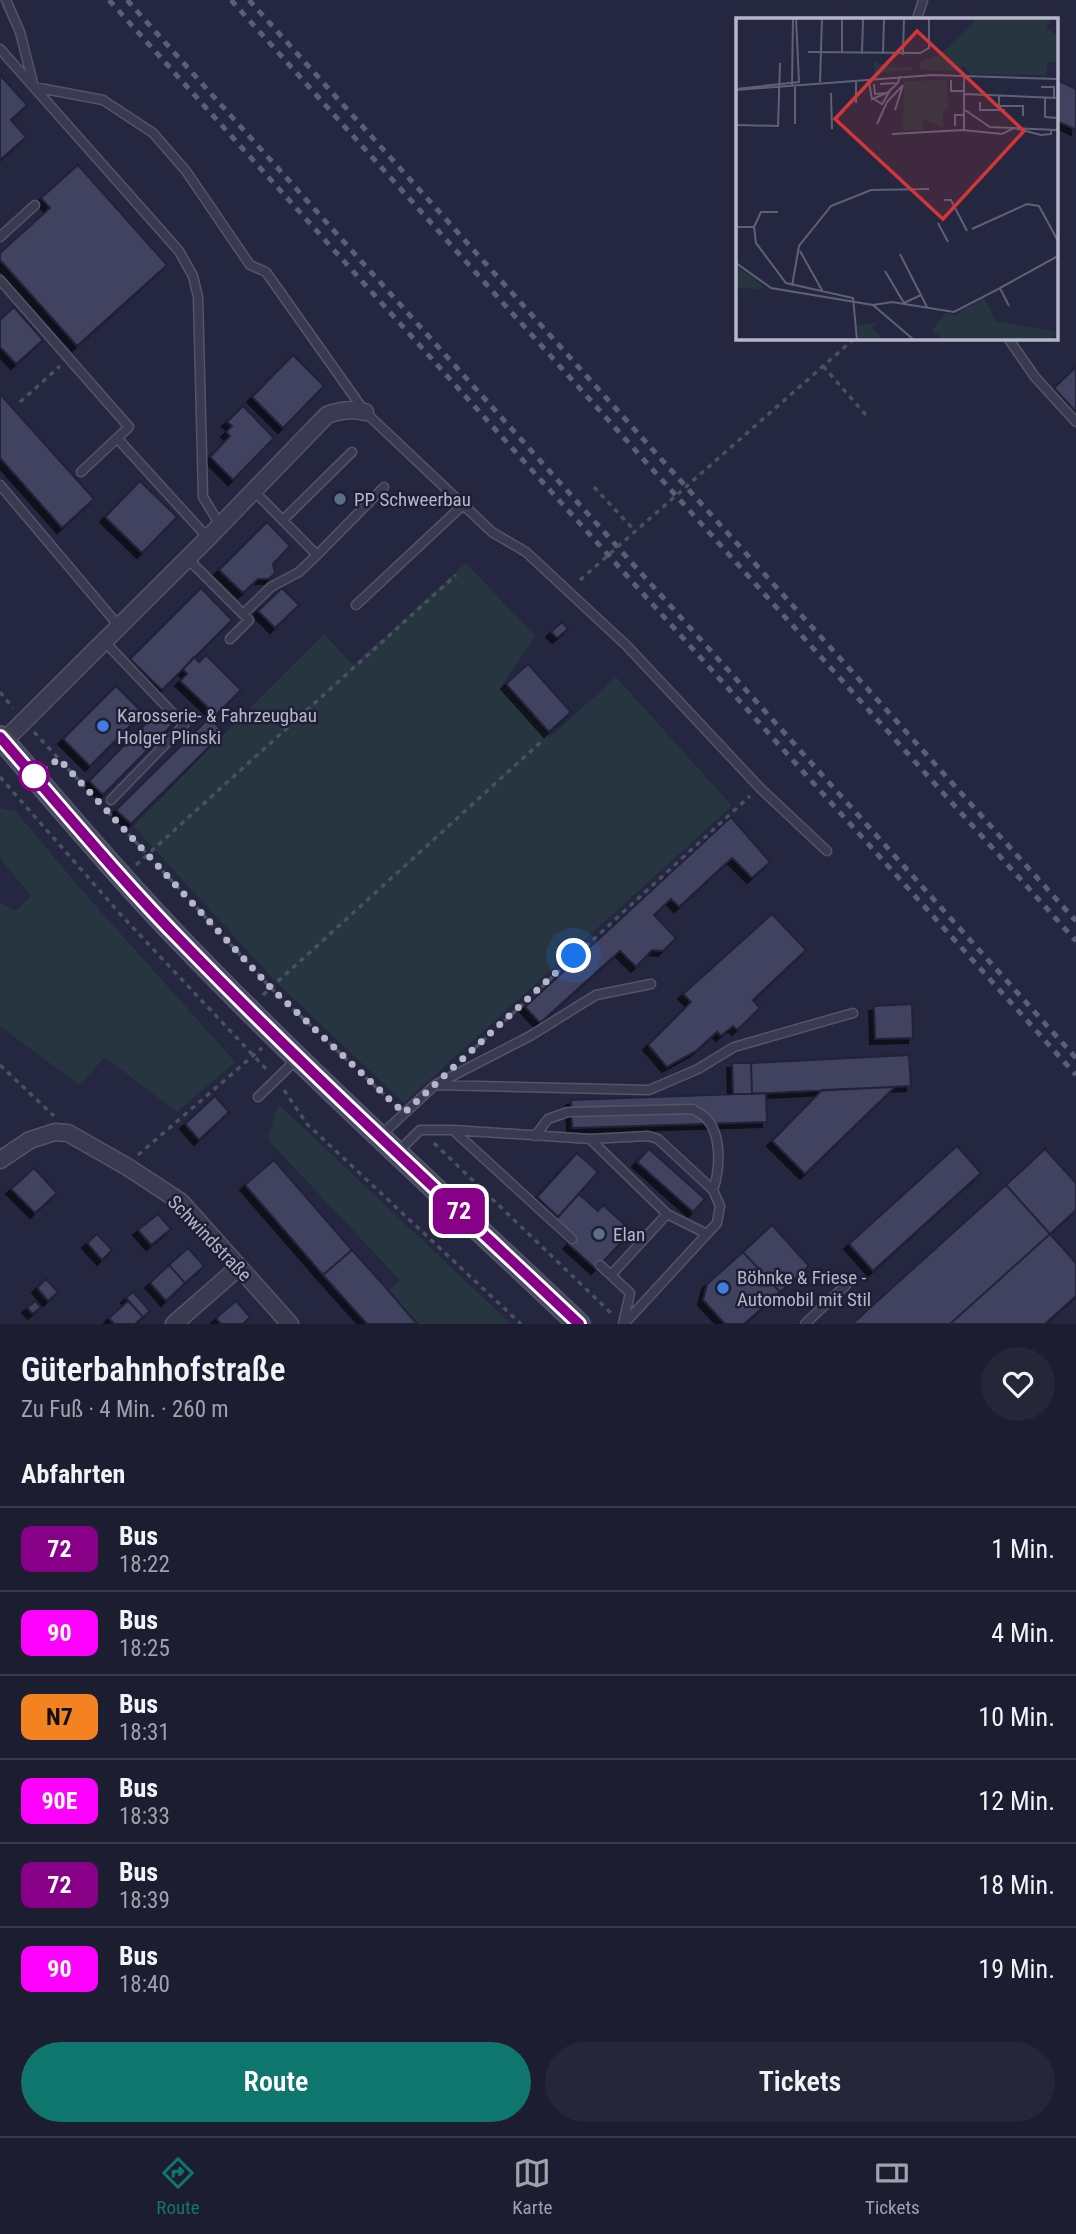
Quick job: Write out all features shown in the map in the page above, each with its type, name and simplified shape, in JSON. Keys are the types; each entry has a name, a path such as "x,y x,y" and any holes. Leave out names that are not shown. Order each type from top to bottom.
{"main road":[{"path":"2,739 122,878 186,947 397,1153 579,1324"}],"street":[{"path":"2,739 24,721 208,538 327,415 352,409 366,412"},
{"path":"0,1160 30,1139 44,1134 68,1133"},
{"name":"Schwindstraße","path":"68,1133 181,1202 290,1324"},
{"path":"174,1324 239,1267"}],"lane":[{"path":"6,0 20,32 34,88"},
{"path":"917,18 923,0"},
{"path":"0,49 179,251 193,276 198,297 202,498 221,525"},
{"path":"34,88 103,100 153,133 186,171 250,265 266,272 366,412 492,532 526,552 627,646 761,789 827,851"},
{"path":"0,237 36,205"},
{"path":"0,280 130,427 80,472"},
{"path":"1009,340 1035,377 1076,422"},
{"path":"117,438 208,538"},
{"path":"283,520 352,452"},
{"path":"0,485 118,625"},
{"path":"243,614 271,587 299,572 384,487"},
{"path":"254,491 317,555"},
{"path":"356,605 463,505"},
{"path":"187,558 249,620 230,639"},
{"path":"103,640 184,725 111,800"},
{"path":"380,1136 435,1085 530,1036 596,995 651,984"},
{"path":"435,1085 649,1090 698,1069 734,1047 853,1013"},
{"path":"258,1097 298,1058"},
{"path":"535,1136 548,1119 568,1112 693,1109 706,1118 714,1130 718,1175 713,1190"},
{"path":"397,1153 420,1130 590,1139 648,1136 658,1139 713,1190 720,1206 717,1223 623,1324"},
{"path":"453,1130 572,1239"},
{"path":"590,1139 667,1214 706,1234"},
{"path":"611,1275 667,1214"},
{"path":"600,1265 631,1293 623,1324"},
{"path":"805,1324 846,1285"}],"path":[{"path":"580,580 853,340"},
{"path":"20,402 69,358"},
{"path":"823,366 866,415"},
{"path":"594,487 635,531"},
{"path":"122,878 456,575"},
{"path":"0,692 271,988 404,1113"},
{"path":"249,1009 542,740"},
{"path":"0,777 122,916 276,1078 307,1124 521,1324"},
{"path":"466,1057 738,805"},
{"path":"126,1166 253,1056"},
{"path":"0,1065 49,1110 68,1133"},
{"path":"420,1130 613,1315"}],"shaded area":[{"path":"466,563 535,636 502,685 550,737 616,677 732,806 404,1103 277,983 133,826 324,634 353,665"},
{"path":"0,808 16,812 235,1062 177,1112 105,1057 79,1085 0,1026 0,903 16,911 31,896 0,858"},
{"path":"278,1104 511,1324 417,1324 388,1290 400,1280 268,1140"}],"building":[{"path":"0,75 27,105 11,120 26,137 0,160"},
{"path":"1058,80 1076,89 1076,130 1058,121"},
{"path":"78,165 167,265 77,346 0,260 0,253 50,208 41,198"},
{"path":"14,307 43,340 16,364 0,347 0,320"},
{"path":"293,355 324,386 283,428 252,397"},
{"path":"1076,367 1076,412 1054,388"},
{"path":"0,394 94,499 62,528 0,458"},
{"path":"243,406 274,438 233,480 210,457 230,436 226,432 232,426 227,422"},
{"path":"140,481 177,517 142,553 105,517"},
{"path":"267,522 290,546 273,564 275,573 269,579 258,579 243,593 219,570"},
{"path":"201,588 232,620 162,690 130,659"},
{"path":"282,588 299,605 275,628 258,611"},
{"path":"562,622 568,629 557,638 551,632"},
{"path":"206,655 241,690 216,715 180,681 187,674 183,669 194,657 199,662"},
{"path":"528,664 571,712 549,732 506,684"},
{"name":"Karosserie- & Fahrzeugbau Holger Plinski","path":"116,686 143,713 90,766 63,739"},
{"path":"158,711 172,725 103,795 89,781"},
{"path":"209,718 224,732 131,824 116,810"},
{"path":"731,817 770,862 752,878 732,858 679,907 671,899 654,915 676,938 663,951 652,950 636,967 620,951 540,1023 525,1007"},
{"path":"772,914 806,950 753,1000 760,1008 737,1030 733,1026 721,1036 717,1032 696,1051 667,1067 648,1045 691,1002 683,994"},
{"path":"912,1004 913,1038 875,1039 874,1006"},
{"path":"909,1055 911,1086 752,1094 751,1063"},
{"path":"732,1063 751,1063 752,1094 733,1094"},
{"path":"895,1087 805,1174 772,1141 822,1090"},
{"path":"766,1093 767,1122 572,1128 571,1100"},
{"path":"215,1096 229,1112 199,1140 185,1124"},
{"path":"957,1146 981,1173 873,1271 849,1244"},
{"path":"649,1149 705,1199 693,1212 637,1162"},
{"path":"1045,1149 1076,1183 1076,1210 1050,1234 1006,1185"},
{"path":"577,1153 598,1172 558,1217 537,1197"},
{"path":"274,1160 352,1250 323,1275 245,1185"},
{"path":"34,1168 57,1193 35,1213 11,1189"},
{"path":"1006,1185 1050,1234 950,1324 852,1324"},
{"name":"Elan","path":"579,1194 598,1211 603,1205 632,1231 596,1269 568,1244 574,1238 555,1220"},
{"path":"158,1214 171,1229 151,1245 138,1230"},
{"path":"772,1225 809,1266 780,1292 743,1252"},
{"path":"97,1234 112,1250 102,1260 87,1243"},
{"path":"1050,1234 1076,1263 1076,1296 1045,1324 950,1324"},
{"path":"188,1248 204,1266 185,1283 169,1265"},
{"path":"352,1250 417,1324 367,1324 323,1275"},
{"path":"743,1252 780,1292 744,1324 725,1324 703,1300 707,1284"},
{"path":"169,1265 185,1283 166,1301 150,1283"},
{"path":"46,1279 58,1292 48,1301 37,1288"},
{"path":"133,1292 150,1311 143,1317 126,1298"},
{"path":"35,1301 41,1307 33,1314 27,1308"},
{"path":"128,1301 143,1317 135,1324 114,1324 109,1318"},
{"path":"236,1301 250,1317 243,1324 221,1324 216,1318"}],"railway":[{"path":"109,0 1076,1075"},
{"path":"127,0 1076,1058"},
{"path":"231,0 1076,941"},
{"path":"249,0 1076,921"}],"bus line":[{"name":"72","path":"0,737 122,878 186,947 397,1153 579,1324"}],"place":[{"name":"PP Schweerbau","path":"340,499"},
{"name":"Karosserie- & Fahrzeugbau Holger Plinski","path":"103,726"},
{"name":"Elan","path":"599,1234"},
{"name":"Böhnke & Friese - Automobil mit Stil","path":"723,1288"}],"route":[{"path":"34,776 59,759 271,988 404,1113 574,956"}]}
